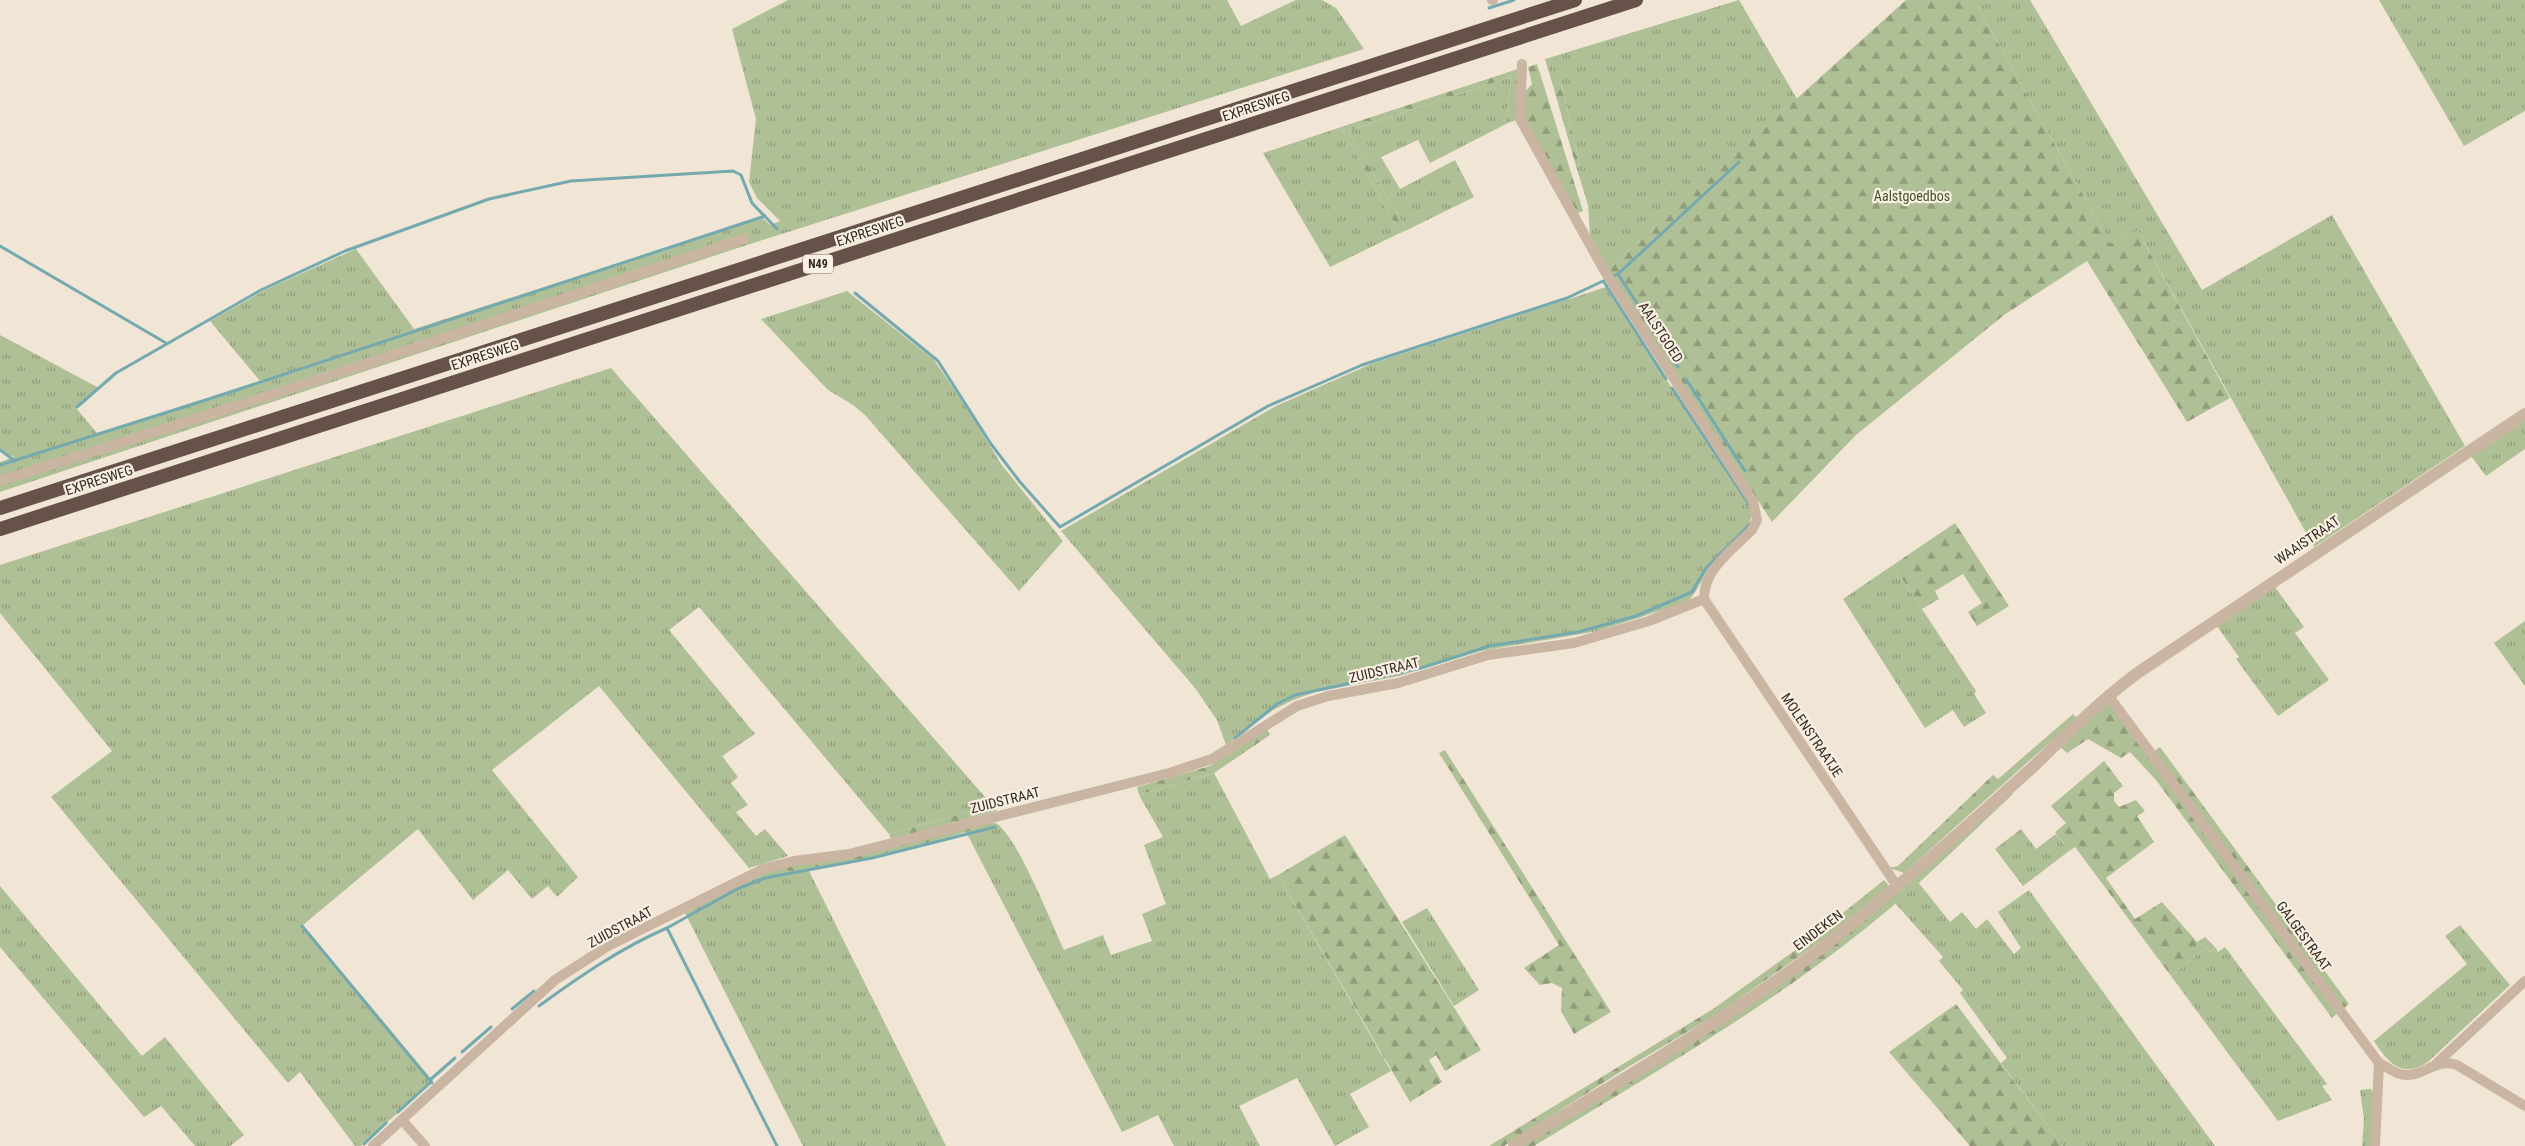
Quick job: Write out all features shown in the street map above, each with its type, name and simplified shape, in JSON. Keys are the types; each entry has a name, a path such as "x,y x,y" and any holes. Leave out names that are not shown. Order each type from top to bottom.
{"highway":[{"name":"EXPRESWEG","path":"0,508 1575,0"},
{"name":"EXPRESWEG","path":"0,529 1636,0"}],"street":[{"name":"AALSTGOED","path":"1522,64 1520,119 1604,270 1754,501 1757,520 1752,530 1709,575 1703,589 1704,599"},
{"path":"0,481 280,392 744,239"},
{"name":"WAAISTRAAT","path":"2108,694 2311,555 2525,414"},
{"name":"MOLENSTRAATJE","path":"1704,599 1896,886"},
{"name":"ZUIDSTRAAT","path":"374,1146 555,980 608,946 763,869 794,861 849,854 1169,773 1212,759 1276,717 1328,696 1398,683 1488,655 1574,643 1649,621 1704,599"},
{"name":"EINDEKEN","path":"1514,1146 1744,1002 1832,939 1896,886 2032,767 2108,694"},
{"name":"GALGESTRAAT","path":"2108,694 2380,1063 2399,1074 2410,1075 2437,1063 2525,981"},
{"path":"2437,1063 2447,1062 2457,1065 2525,1106"},
{"path":"2375,1146 2380,1063"},
{"path":"402,1120 426,1146"}],"green space":[{"path":"788,0 1227,0 1241,26 1296,0 1322,0 1336,8 1364,49 750,244 0,492 0,462 14,457 0,451 0,335 99,388 76,408 97,433 260,381 210,321 267,289 356,249 414,329 762,217 770,225 780,221 757,198 749,182 756,119 732,29"},
{"path":"1739,0 1797,99 1608,269 1590,236 1588,205 1576,166 1580,165 1561,83 1553,86 1545,59"},
{"name":"Aalstgoedbos","path":"1906,0 1974,0 2110,243 2138,231 2230,398 2187,422 2087,261 2004,315 1856,435 1772,522 1608,269"},
{"path":"1974,0 2030,0 2202,290 2332,215 2465,446 2314,547 2138,231 2110,243"},
{"path":"2379,0 2525,0 2525,111 2464,146"},
{"path":"1537,64 1583,211 1576,214 1524,118 1524,93 1532,84 1528,67"},
{"path":"1521,68 1516,92 1516,120 1506,124 1511,77 1348,131 1407,230 1400,233 1341,127"},
{"path":"1511,77 1506,124 1430,163 1418,140 1381,157 1400,189 1455,160 1474,197 1407,230 1348,131"},
{"path":"1561,83 1580,165 1576,166 1553,86"},
{"path":"1341,127 1400,233 1330,267 1263,153"},
{"path":"1606,287 1752,511 1751,518 1744,531 1711,565 1687,602 1598,631 1481,651 1399,676 1315,692 1273,710 1226,745 1217,720 1195,688 1061,531 1276,406 1371,364"},
{"path":"847,291 934,360 968,409 1001,464 1063,541 1019,591 865,415 853,405 828,390 761,319"},
{"path":"611,368 992,805 889,834 699,607 669,630 755,734 722,756 738,777 731,783 748,805 736,812 756,836 765,829 788,856 749,868 599,686 492,770 578,877 557,897 548,886 532,899 508,870 473,900 418,829 303,925 433,1081 361,1146 355,1146 300,1072 288,1083 51,797 112,751 0,613 0,565"},
{"path":"2525,419 2525,449 2486,476 2471,456"},
{"path":"1955,523 2009,606 1977,626 1968,612 1982,603 1963,574 1935,591 1939,599 1922,609 1893,565"},
{"path":"1893,565 1976,691 1974,694 1986,713 1964,727 1953,710 1925,728 1843,599"},
{"path":"2275,587 2304,627 2295,633 2329,680 2278,716 2236,659 2239,657 2217,626"},
{"path":"2525,621 2525,686 2494,643"},
{"path":"2108,701 2149,754 2160,747 2349,1004 2332,1018 2156,780 2130,752 2121,758 2088,739 2067,753 2058,745"},
{"path":"2073,714 2077,718 1904,873 1890,868 1898,866 1993,775 1998,779"},
{"path":"1266,728 1270,735 1214,773 1139,795 1137,787 1210,766"},
{"path":"1445,750 1611,1012 1574,1034 1561,1011 1562,988 1552,983 1540,985 1524,968 1559,945 1439,753"},
{"path":"2104,761 2123,786 2114,793 2114,801 2119,807 2136,800 2145,811 2137,816 2154,842 2106,878 2135,919 2162,902 2197,942 2205,937 2215,947 2210,952 2206,947 2171,976 2075,847 2069,851 2055,832 2066,823 2051,806"},
{"path":"1214,773 1270,879 1278,875 1391,1071 1350,1094 1369,1127 1335,1146 1297,1078 1239,1106 1260,1146 1174,1146 1158,1115 1122,1132 966,832 983,824 996,823 1005,832 1024,863 1064,950 1103,935 1111,955 1152,941 1142,914 1166,904 1144,845 1163,837 1139,795"},
{"path":"2007,789 2013,794 1921,881 1847,943 1805,974 1761,1005 1625,1091 1534,1146 1523,1146 1745,1008"},
{"path":"992,805 997,811 891,839 889,834"},
{"path":"983,824 966,832 867,860 788,872 786,867"},
{"path":"2021,829 2036,849 2056,834 2069,851 2023,886 1995,849"},
{"path":"1345,835 1481,1050 1445,1071 1436,1055 1429,1060 1442,1082 1410,1102 1278,875"},
{"path":"786,867 788,872 808,869 946,1146 803,1146 685,913 763,874"},
{"path":"1884,880 1890,887 1838,929 1719,1013 1625,1069 1504,1146 1489,1146 1713,1009 1812,938"},
{"path":"1918,882 1950,922 1962,912 1976,929 1987,919 2014,954 2021,948 1998,912 2029,890 2215,1146 2063,1146 2001,1063 2007,1058 1960,993 1963,990 1939,961 1943,957 1895,903"},
{"path":"0,886 142,1056 165,1037 244,1135 230,1146 195,1146 161,1106 144,1117 0,947"},
{"path":"1427,908 1479,990 1454,1006 1402,922"},
{"path":"2460,925 2510,985 2429,1061 2411,1069 2404,1069 2391,1062 2374,1041 2467,964 2445,936"},
{"path":"2206,947 2210,952 2215,947 2218,952 2225,947 2327,1084 2322,1086 2332,1100 2278,1121 2171,976"},
{"path":"1956,1004 2063,1146 1970,1146 1889,1052"},
{"path":"2371,1089 2373,1093 2372,1146 2362,1146 2364,1119 2360,1090"}],"waterway":[{"path":"1489,8 1514,0"},
{"path":"855,293 938,361 991,444 1020,482 1060,527 1268,406 1362,365 1567,298 1618,274 1739,162"},
{"path":"77,407 116,373 261,290 345,251 489,199 571,181 733,171 741,175 752,203 777,229"},
{"path":"0,465 203,401 765,216"},
{"path":"0,246 166,343"},
{"path":"1618,274 1678,367"},
{"path":"1604,282 1666,379"},
{"path":"1686,379 1745,471"},
{"path":"1672,388 1750,506"},
{"path":"0,450 15,461"},
{"path":"1235,738 1277,704 1295,695 1421,668 1489,646 1578,632 1636,616 1692,592 1706,568 1751,523"},
{"path":"667,928 737,889 765,878 872,858 995,827"},
{"path":"302,926 432,1083"},
{"path":"539,1006 601,963 633,944 667,928 777,1146"},
{"path":"512,1009 534,991"},
{"path":"462,1052 491,1027"},
{"path":"430,1080 455,1058"},
{"path":"398,1112 431,1082"},
{"path":"364,1144 386,1123"}]}
